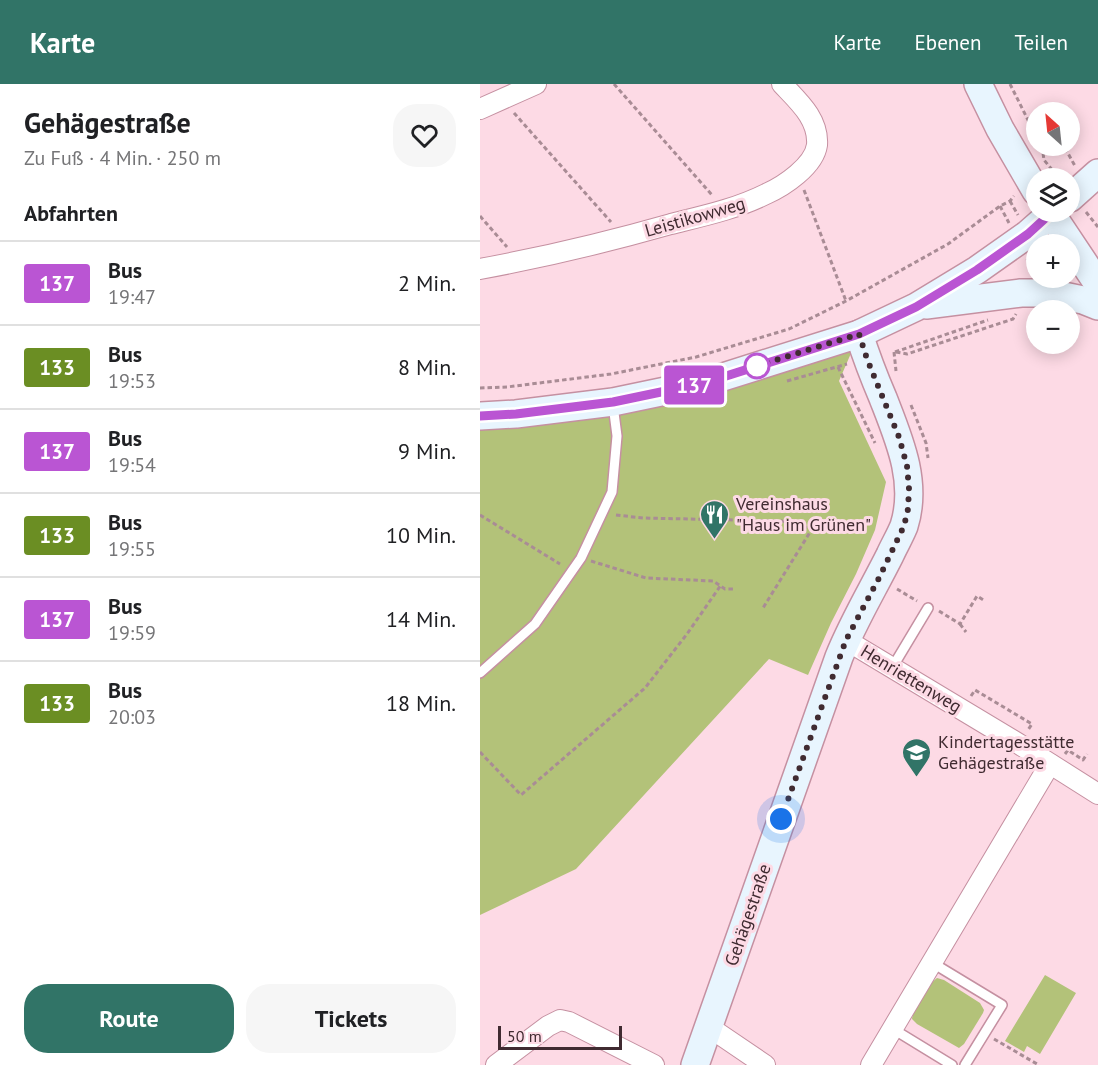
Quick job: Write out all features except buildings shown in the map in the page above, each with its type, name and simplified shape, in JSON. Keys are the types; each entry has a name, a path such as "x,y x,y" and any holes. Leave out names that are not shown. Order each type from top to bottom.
{"street":[{"path":"480,109 536,84"},
{"name":"Leistikowweg","path":"480,269 620,238 722,211 782,186 809,162 817,147 812,120 782,84"},
{"path":"978,84 1000,129 1026,174"},
{"path":"1080,188 1098,172"},
{"path":"480,416 613,402 704,383 859,334 916,307 977,270 1041,222"},
{"path":"1063,222 1098,284"},
{"path":"916,307 1021,293 1048,293 1083,300 1098,306"},
{"name":"Gehägestraße","path":"695,1065 846,640 904,526 908,509 907,466 899,437 859,334"},
{"name":"Henriettenweg","path":"846,640 1098,794"},
{"path":"871,1065 1050,764"},
{"path":"496,1065 548,1026 560,1020 569,1022 654,1065"},
{"path":"709,1027 765,1065"}],"lane":[{"path":"480,673 535,624 581,558 612,492 617,436 613,402"},
{"path":"892,668 928,608"},
{"path":"931,962 1002,1005 965,1065"},
{"path":"892,1029 952,1065"}],"path":[{"path":"614,84 720,203 722,211"},
{"path":"1010,84 1026,116"},
{"path":"506,98 511,110 618,230 620,238"},
{"path":"798,174 846,301"},
{"path":"480,388 611,375 696,357 789,329 846,301 948,244 1010,201"},
{"path":"480,216 512,252 514,262"},
{"path":"989,320 894,352 907,354 1013,319 1021,309 1010,313"},
{"path":"838,367 876,444"},
{"path":"602,514 643,518 782,521 812,529 763,608"},
{"path":"480,515 573,572"},
{"path":"581,558 646,578 713,581 725,589 735,589"},
{"path":"480,752 521,795 645,688 721,585"},
{"path":"960,624 966,632"},
{"path":"985,1033 1037,1064"}],"green space":[{"path":"858,337 839,381 886,482 875,530 808,675 769,659 576,869 480,915 480,416 516,414"},
{"path":"1045,975 1076,993 1040,1054 1027,1046 1024,1052 1005,1041"},
{"path":"937,978 980,1003 984,1010 964,1044 959,1048 912,1019 922,997"}],"bus line":[{"name":"137","path":"480,416 613,402 704,383 859,334 916,307 977,270 1041,222"}],"place":[{"name":"Vereinshaus \"Haus im Grünen\"","path":"715,540"},
{"name":"Kindertagesstätte Gehägestraße","path":"917,778"}],"route":[{"path":"757,366 859,334 899,437 907,466 909,489 904,526 846,640 781,819"}]}
